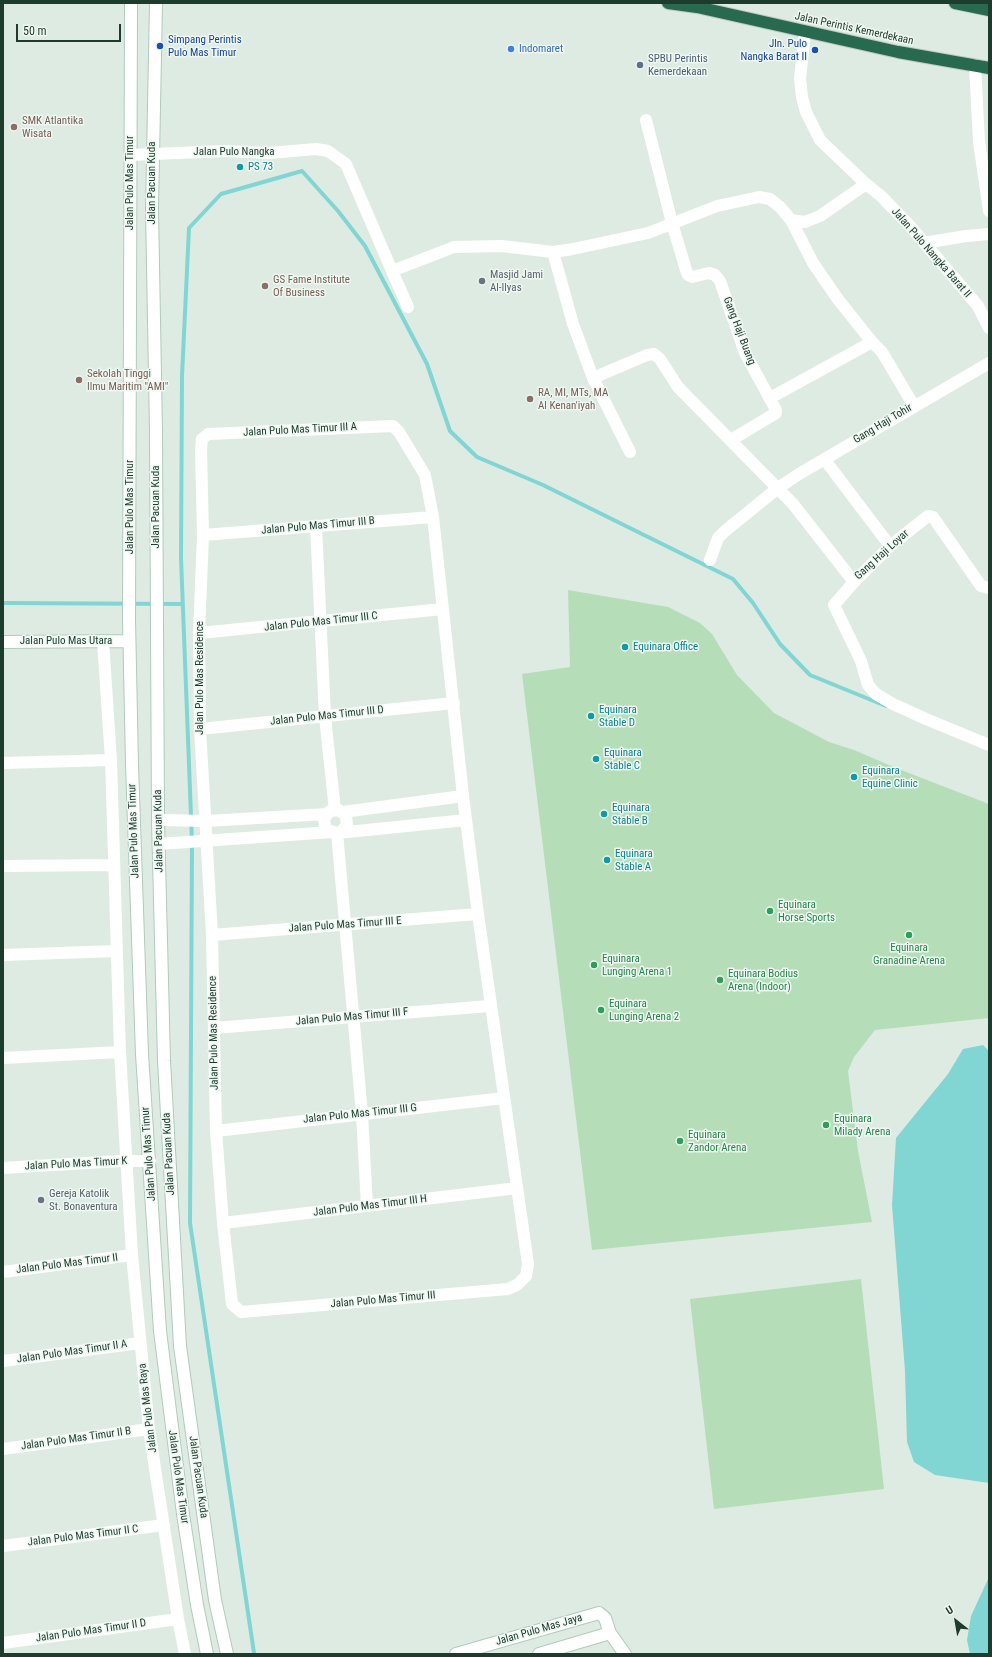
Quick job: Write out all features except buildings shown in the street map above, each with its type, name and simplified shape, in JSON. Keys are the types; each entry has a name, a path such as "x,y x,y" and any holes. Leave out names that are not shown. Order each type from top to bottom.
{"highway":[{"name":"Jalan Perintis Kemerdekaan","path":"668,3 697,5 805,32 898,52 989,68"},
{"path":"955,3 989,10"}],"street":[{"name":"Jalan Pulo Mas Timur","path":"131,3 129,641 142,1054 156,1241 160,1332 183,1514 197,1605 207,1654"},
{"name":"Jalan Pacuan Kuda","path":"156,3 152,154 156,616 164,844 164,1061 180,1346 215,1600 227,1654"},
{"name":"Jalan Pulo Nangka Barat II","path":"805,32 800,79 806,112 820,140 866,184 881,196 944,265 978,306 989,328"},
{"path":"975,65 979,142 989,211"},
{"path":"646,120 672,223"},
{"name":"Jalan Pulo Nangka","path":"130,155 224,151 269,152 316,149 328,151 337,156 346,164 392,271"},
{"path":"791,220 804,222 820,216 866,184"},
{"path":"408,307 392,271 454,247 501,246 553,252 637,236 717,206 759,197 770,199 780,207 791,220 813,263 836,298 882,352 914,406"},
{"name":"Gang Haji Buang","path":"672,223 688,275 692,277 709,273 715,275 720,281 745,353 775,406 776,413 731,440"},
{"path":"924,243 989,234"},
{"path":"553,252 573,324 593,378 630,452"},
{"path":"770,398 872,342"},
{"name":"Gang Haji Loyar","path":"593,378 647,355 654,354 660,359 678,387 793,504 854,582 890,546 925,517 931,516 981,586 989,588"},
{"name":"Gang Haji Tohir","path":"710,560 718,538 778,488 799,474 989,363"},
{"name":"Jalan Pulo Mas Timur III A","path":"203,536 201,449 202,439 208,434 393,426 399,432 425,475 433,517"},
{"path":"825,460 890,546"},
{"path":"433,517 466,820 490,1006 517,1188"},
{"name":"Jalan Pulo Mas Timur III B","path":"203,536 433,517"},
{"path":"316,526 322,622 325,717 335,812"},
{"name":"Jalan Pulo Mas Residence","path":"203,536 199,633 202,821 212,935 216,1131 223,1223"},
{"path":"854,582 834,604 862,661 868,685 876,694 893,704 926,720 989,745"},
{"name":"Jalan Pulo Mas Timur III C","path":"199,633 444,609"},
{"name":"Jalan Pulo Mas Timur","path":"103,641 111,760 113,865 120,1052 127,1160"},
{"name":"Jalan Pulo Mas Utara","path":"3,642 129,641"},
{"name":"Jalan Pulo Mas Timur III D","path":"200,729 454,703"},
{"path":"3,763 111,760"},
{"path":"163,820 202,821 335,812 463,796"},
{"path":"335,812 347,820 347,825 337,832"},
{"path":"335,812 324,818 326,827 337,832"},
{"path":"164,844 337,832 466,820"},
{"path":"337,832 362,1114 367,1206"},
{"path":"3,866 113,865"},
{"name":"Jalan Pulo Mas Timur III E","path":"212,935 478,914"},
{"path":"3,955 116,951"},
{"name":"Jalan Pulo Mas Timur III F","path":"214,1028 490,1006"},
{"path":"3,1058 120,1052"},
{"name":"Jalan Pulo Mas Timur III G","path":"216,1131 504,1098"},
{"name":"Jalan Pulo Mas Timur K","path":"3,1168 127,1160 150,1161"},
{"name":"Jalan Pulo Mas Raya","path":"127,1160 132,1255 149,1429 178,1619 185,1654"},
{"name":"Jalan Pulo Mas Timur III H","path":"223,1223 517,1188"},
{"name":"Jalan Pulo Mas Timur III","path":"223,1223 232,1304 240,1312 508,1289 516,1285 526,1276 528,1264 517,1188"},
{"path":"156,1241 174,1240"},
{"name":"Jalan Pulo Mas Timur II","path":"3,1272 132,1255"},
{"name":"Jalan Pulo Mas Timur II A","path":"3,1361 140,1343"},
{"name":"Jalan Pulo Mas Timur II B","path":"3,1449 149,1429"},
{"name":"Jalan Pulo Mas Timur II C","path":"3,1546 164,1525"},
{"name":"Jalan Pulo Mas Jaya","path":"456,1654 599,1613 605,1618 610,1633 625,1654"},
{"name":"Jalan Pulo Mas Timur II D","path":"3,1643 178,1619"},
{"name":"Jalan Pulo Mas Jaya","path":"539,1654 610,1633"}],"green space":[{"name":"Equinara Horse Sports","path":"568,590 668,607 700,623 712,634 737,675 774,713 829,742 854,750 989,804 989,1018 875,1030 854,1057 848,1071 858,1151 872,1222 592,1250 522,674 570,667"},
{"path":"861,1279 884,1489 714,1509 690,1299"}],"water":[{"path":"983,1045 989,1051 989,1483 935,1475 914,1462 907,1442 905,1371 892,1205 896,1138 948,1074 963,1049"},
{"path":"989,1577 989,1654 970,1654 967,1640 971,1616"}],"waterway":[{"path":"254,1653 190,1223 192,842 181,558 182,376 189,228 221,194 302,171 338,211 365,246 427,364 450,431 477,457 543,485 733,579 753,603 780,644 810,675 886,706"},
{"path":"3,603 183,604"}],"place":[{"name":"Simpang Perintis Pulo Mas Timur","path":"160,46"},
{"name":"Indomaret","path":"511,49"},
{"name":"Jln. Pulo Nangka Barat II","path":"815,50"},
{"name":"SPBU Perintis Kemerdekaan","path":"640,65"},
{"name":"SMK Atlantika Wisata","path":"14,127"},
{"name":"PS 73","path":"240,167"},
{"name":"Masjid Jami Al-Ilyas","path":"482,281"},
{"name":"GS Fame Institute Of Business","path":"265,286"},
{"name":"Sekolah Tinggi Ilmu Maritim \"AMI\"","path":"79,380"},
{"name":"RA, MI, MTs, MA Al Kenan'iyah","path":"530,399"},
{"name":"Equinara Office","path":"625,647"},
{"name":"Equinara Stable D","path":"591,716"},
{"name":"Equinara Stable C","path":"596,759"},
{"name":"Equinara Equine Clinic","path":"854,777"},
{"name":"Equinara Stable B","path":"604,814"},
{"name":"Equinara Stable A","path":"607,860"},
{"name":"Equinara Horse Sports","path":"770,911"},
{"name":"Equinara Granadine Arena","path":"909,935"},
{"name":"Equinara Lunging Arena 1","path":"594,965"},
{"name":"Equinara Bodius Arena (Indoor)","path":"720,980"},
{"name":"Equinara Lunging Arena 2","path":"601,1010"},
{"name":"Equinara Milady Arena","path":"826,1125"},
{"name":"Equinara Zandor Arena","path":"680,1141"},
{"name":"Gereja Katolik St. Bonaventura","path":"41,1200"}]}
